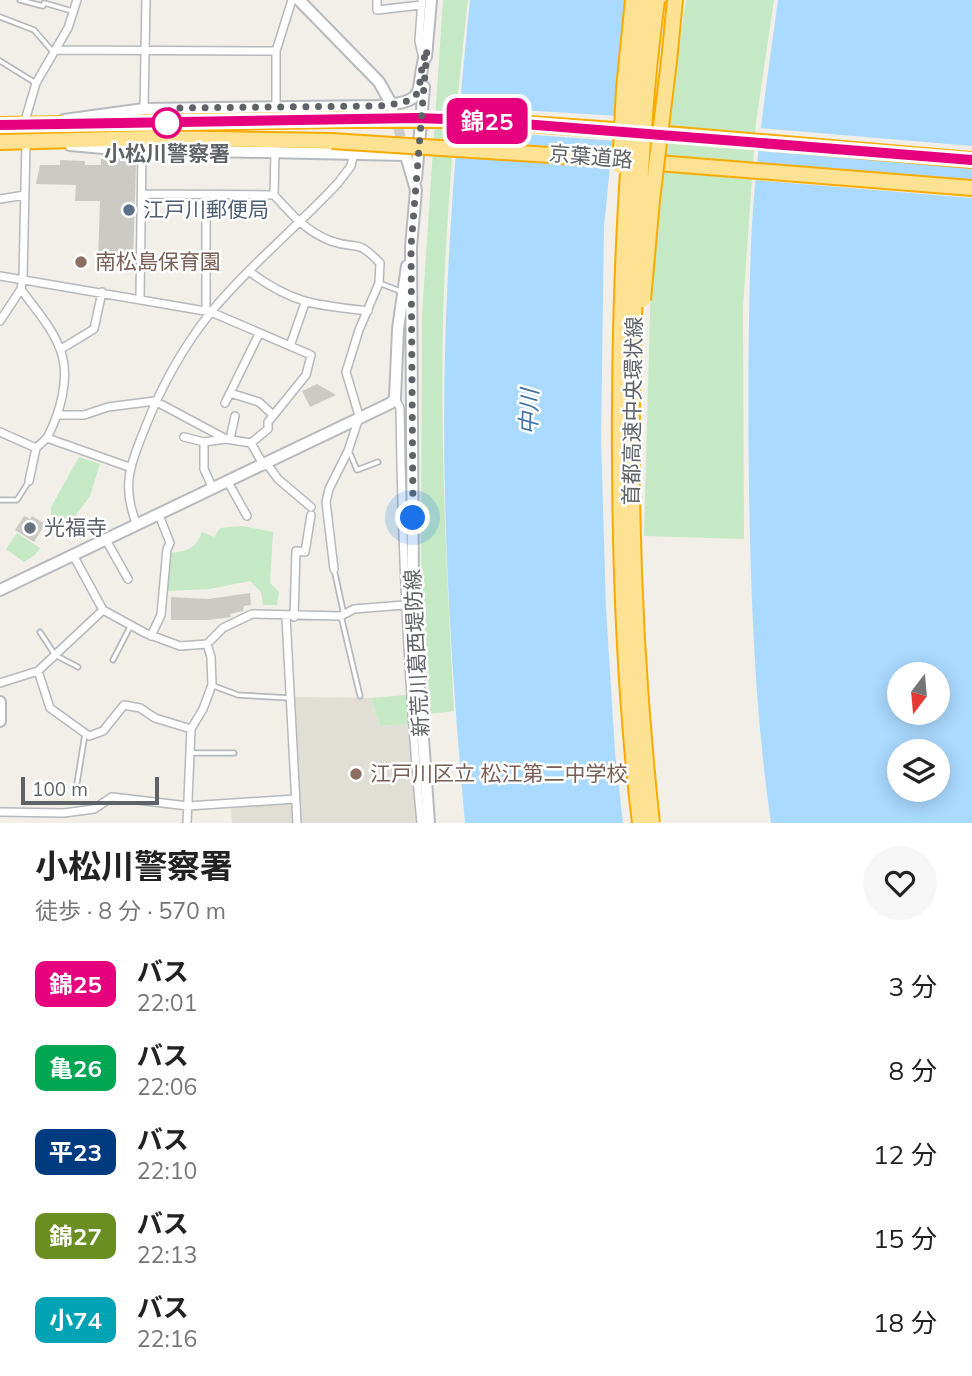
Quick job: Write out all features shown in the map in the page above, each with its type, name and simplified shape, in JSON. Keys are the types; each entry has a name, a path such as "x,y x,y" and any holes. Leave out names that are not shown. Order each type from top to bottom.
{"highway":[{"path":"625,227 620,146 634,0"},
{"name":"首都高速中央環状線","path":"640,823 629,719 620,539 621,350 625,227 645,0"},
{"name":"首都高速中央環状線","path":"652,823 638,661 631,536 632,360 643,140 657,0"},
{"path":"632,360 642,313 675,0"},
{"name":"京葉道路","path":"0,125 474,120 972,160"},
{"name":"京葉道路","path":"0,142 152,138 332,141 626,160 972,188"}],"street":[{"path":"24,124 36,83 55,51 77,0"},
{"path":"144,109 146,0"},
{"path":"276,106 276,51 292,0"},
{"path":"51,123 144,109 392,106 379,82 299,0"},
{"path":"377,0 377,10 424,2"},
{"name":"新荒川葛西堤防線","path":"424,2 425,54 411,247 413,598 423,807 429,823"},
{"path":"55,51 276,51"},
{"name":"新荒川葛西堤防線","path":"392,106 415,99 425,54"},
{"path":"50,141 87,147 142,149 354,152 351,166 338,183 300,224 209,312 182,352 155,401 130,467 128,504 137,525"},
{"path":"0,321 21,289 23,278 26,142"},
{"path":"140,299 142,149"},
{"path":"275,151 274,195 300,224 331,241 363,246 380,264 379,283 359,330 346,372 359,421 329,489 326,502 334,569"},
{"name":"新荒川葛西堤防線","path":"354,152 406,154 416,190"},
{"path":"142,194 274,195"},
{"path":"0,199 24,195"},
{"path":"206,195 209,312"},
{"path":"411,247 402,291 395,398 400,408 404,605 412,739 423,807 421,823"},
{"path":"250,272 276,291 305,303 368,311"},
{"path":"0,276 209,312 311,355 306,375 268,422 268,429 251,443"},
{"path":"21,289 61,349 64,368 59,415 47,438 36,448 29,481"},
{"path":"61,349 94,329 102,292"},
{"path":"290,346 305,303"},
{"path":"225,403 259,334"},
{"path":"230,393 259,402 273,415"},
{"path":"0,590 359,421 384,408 395,398"},
{"path":"59,415 84,415 108,407 155,401 228,439"},
{"path":"228,439 235,416"},
{"path":"0,432 36,448"},
{"path":"184,437 204,442 228,439 251,443 265,465 311,511 305,552 296,551 290,617 290,698 297,823"},
{"path":"47,438 130,467"},
{"path":"204,442 204,469 213,489"},
{"path":"228,482 247,516"},
{"path":"151,636 161,615 167,549 170,543 159,515"},
{"path":"106,540 128,579"},
{"path":"73,555 103,610 151,636 180,646 207,644 223,628 252,614 290,617 342,615 354,610 404,605"},
{"path":"0,683 38,671 103,610"},
{"path":"187,823 191,729 203,709 212,685 211,657 207,644"},
{"path":"38,671 50,708 89,736 103,731 124,705 140,708 155,718 191,729"},
{"path":"0,702 0,721"},
{"path":"0,812 64,813 94,809 112,797 188,806 295,799"},
{"path":"64,813 64,823"}],"lane":[{"path":"20,0 74,11"},
{"path":"0,16 34,30 55,51"},
{"path":"0,61 36,83"},
{"path":"379,283 402,291"},
{"path":"348,451 357,470 378,463"},
{"path":"0,500 17,500 29,481"},
{"path":"334,569 360,696"},
{"path":"113,660 131,625"},
{"path":"40,632 55,655 78,667"},
{"path":"212,685 238,695 290,698"},
{"path":"76,783 85,733"},
{"path":"190,753 234,753"}],"shaded area":[{"name":"江戸川区立 松江第二中学校","path":"295,697 371,698 380,726 409,724 418,823 300,823"},
{"path":"288,804 292,807 293,823 232,823 231,806"}],"green space":[{"path":"443,0 468,0 446,238 442,367 443,465 454,711 430,714 421,556 422,315"},
{"path":"686,0 774,0 756,122 743,307 744,539 644,536 652,240"},
{"path":"79,457 100,464 90,496 67,527 51,514 51,507"},
{"path":"242,526 273,532 270,583 279,592 277,605 263,605 261,592 250,581 209,589 167,591 171,553 191,548 202,532 214,537 220,528"},
{"path":"17,533 40,548 24,562 6,549"},
{"path":"407,695 409,724 380,726 371,698"}],"water":[{"name":"中川","path":"470,0 627,0 604,226 601,439 606,608 615,752 623,823 465,823 448,588 444,412 451,221"},
{"path":"778,0 972,0 972,823 771,823 758,699 749,491 750,273 762,121"}],"pier":[{"path":"456,106 619,116 617,141 453,129"},
{"path":"758,128 972,146 972,167 756,149"},
{"path":"452,138 616,152 615,169 451,154"},
{"path":"755,163 972,181 972,198 754,180"}],"building":[{"path":"128,158 127,165 136,165 133,262 98,261 100,201 75,201 76,185 36,184 40,165 60,165 60,160 101,165 101,159"},
{"path":"317,384 336,395 310,407 302,391"},
{"path":"24,516 30,519 32,516 45,524 34,542 15,530"},
{"path":"250,593 251,605 244,606 243,611 230,614 231,617 171,620 171,597 208,599"}],"tunnel":[{"path":"394,113 405,152"}],"bus line":[{"name":"錦25","path":"0,125 416,118 474,120 972,160"}],"place":[{"name":"小松川警察署","path":"167,123"},
{"name":"江戸川郵便局","path":"129,210"},
{"name":"南松島保育園","path":"81,262"},
{"name":"光福寺","path":"30,528"},
{"name":"江戸川区立 松江第二中学校","path":"356,774"}],"route":[{"path":"167,123 170,108 378,106 410,102 418,94 427,49 411,247 413,518"}]}
